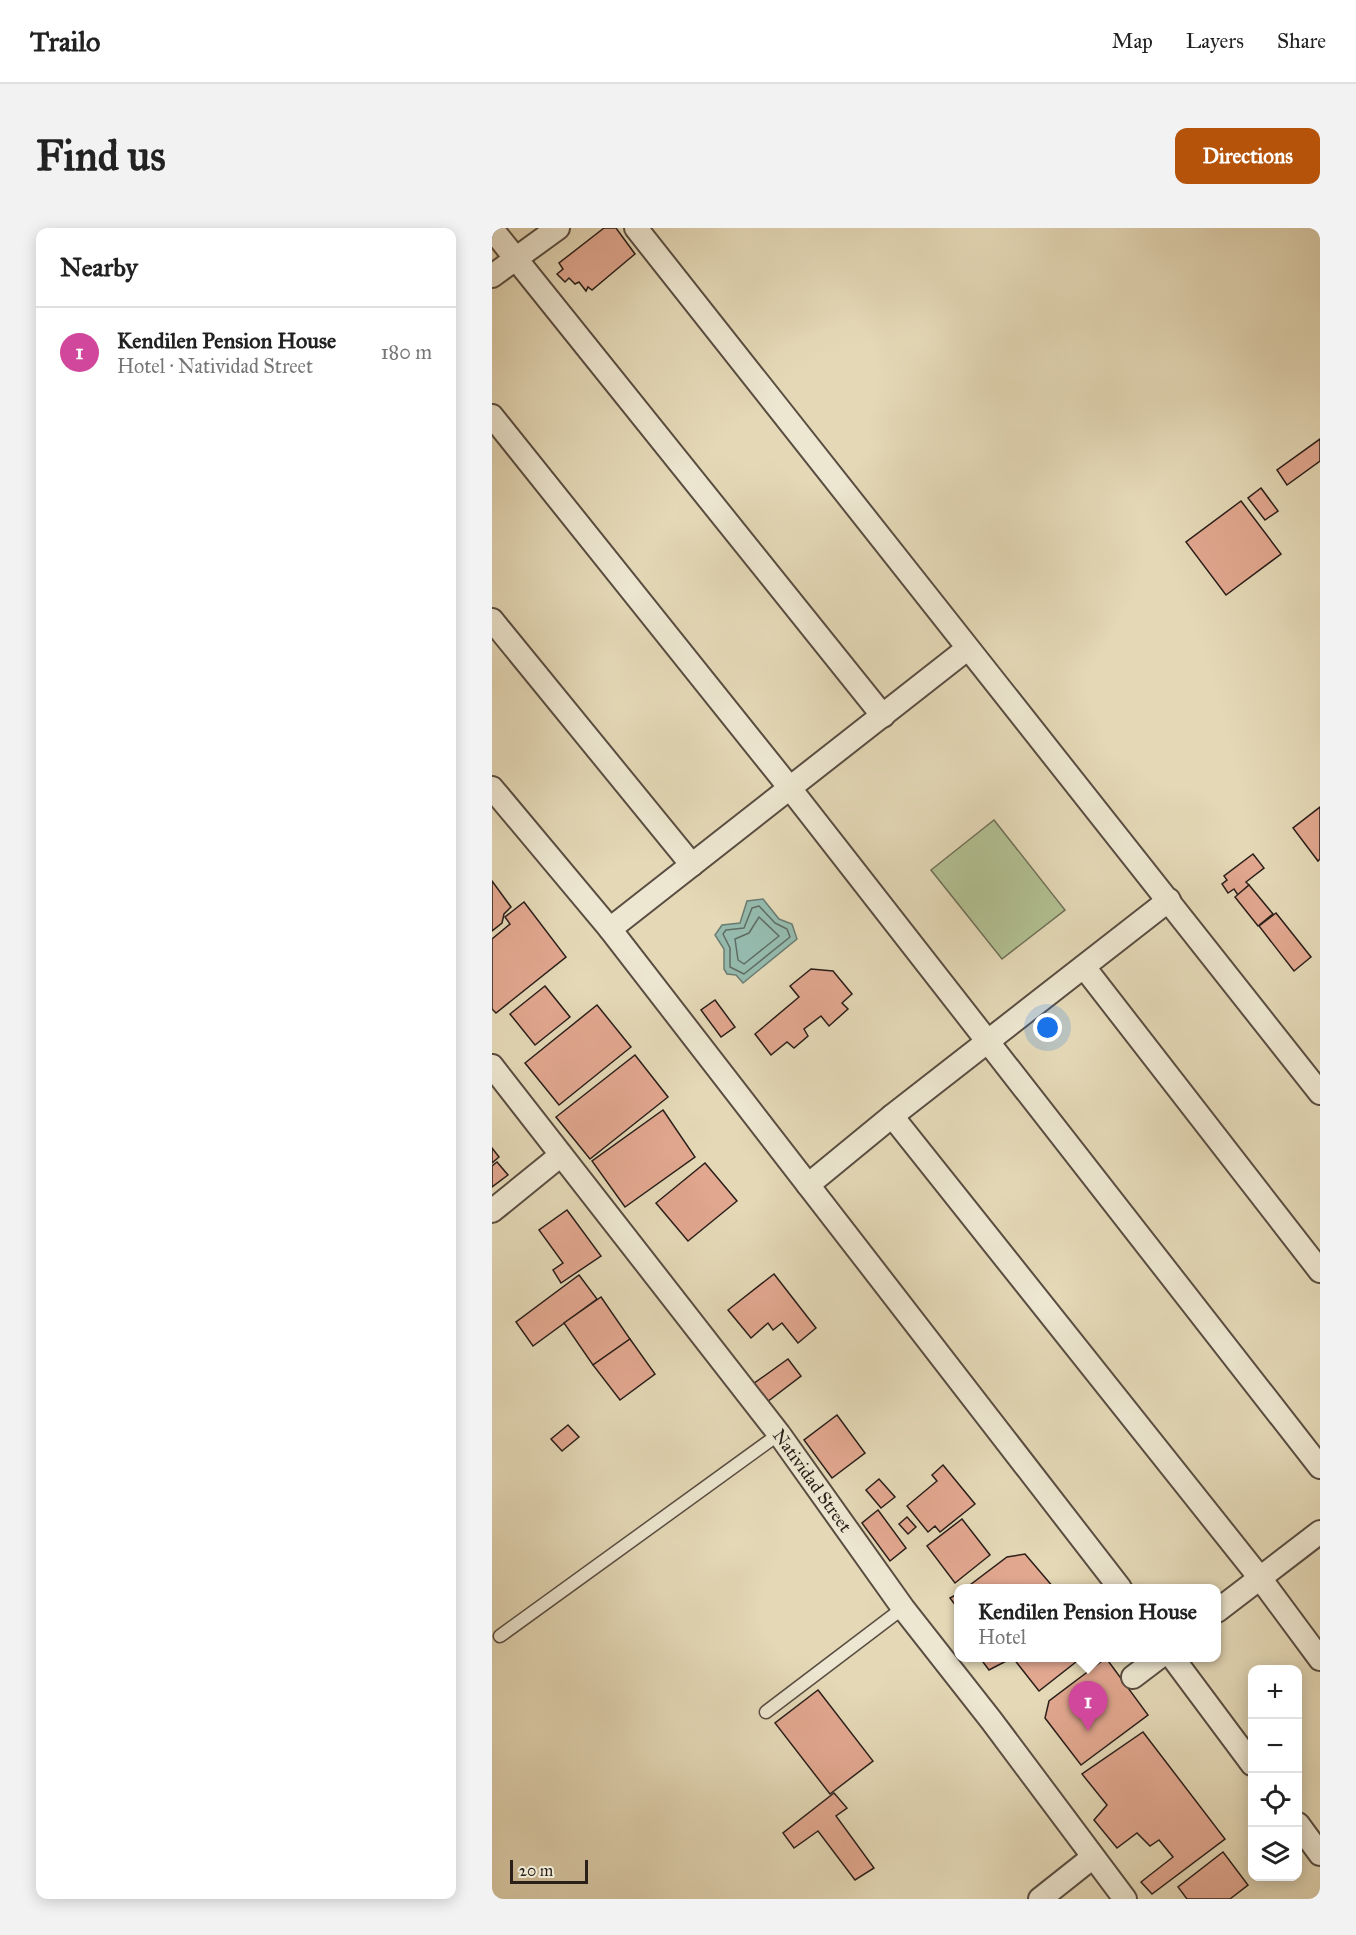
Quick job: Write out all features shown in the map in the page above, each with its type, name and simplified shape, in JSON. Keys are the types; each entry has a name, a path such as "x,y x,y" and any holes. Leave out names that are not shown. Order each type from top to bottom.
{"street":[{"path":"492,276 558,228"},
{"path":"636,228 1320,1093"},
{"path":"492,229 883,716"},
{"path":"492,416 789,787 987,1044 1320,1467"},
{"path":"492,620 692,865"},
{"path":"610,930 967,649"},
{"path":"492,788 610,930 1117,1584"},
{"path":"808,1185 892,1116 1169,900"},
{"path":"1084,967 1320,1271"},
{"name":"Natividad Street","path":"492,1066 779,1434 903,1608 1125,1899"},
{"path":"892,1116 1260,1578 1320,1659"},
{"path":"492,1211 561,1155"},
{"path":"1221,1608 1320,1532"},
{"path":"1133,1677 1153,1662"},
{"path":"1176,1662 1248,1759"},
{"path":"1300,1827 1320,1854"},
{"path":"1040,1899 1093,1857"}],"lane":[{"path":"500,1636 779,1434"},
{"path":"766,1712 903,1608"}],"green space":[{"path":"994,820 1065,910 1002,959 931,870"}],"water":[{"path":"763,899 779,919 792,924 797,939 743,983 736,975 727,974 724,969 724,949 715,935 722,925 740,923 747,901"}],"building":[{"path":"604,228 616,228 635,254 592,290 588,287 586,291 579,282 575,284 569,278 565,282 557,274 563,269 559,263"},
{"path":"1320,439 1320,461 1287,485 1277,470"},
{"path":"1261,488 1278,511 1265,520 1248,498"},
{"path":"1241,501 1281,554 1226,595 1186,542"},
{"path":"1320,807 1320,859 1318,861 1293,828"},
{"path":"1253,854 1264,868 1246,882 1249,885 1238,895 1234,889 1228,893 1222,884 1227,880 1224,876"},
{"path":"492,881 511,907 504,914 502,923 492,931"},
{"path":"1249,885 1273,914 1258,926 1235,897"},
{"path":"524,902 566,957 496,1013 492,1009 492,939 510,924 505,917"},
{"path":"1276,913 1311,957 1294,971 1259,926"},
{"path":"811,969 833,971 852,994 842,1003 848,1009 829,1026 821,1016 804,1029 808,1036 794,1048 787,1042 771,1055 755,1034 799,997 790,986"},
{"path":"545,986 570,1017 535,1045 510,1014"},
{"path":"715,1000 735,1027 721,1037 701,1010"},
{"path":"597,1005 631,1047 559,1105 525,1063"},
{"path":"635,1055 668,1097 590,1159 556,1117"},
{"path":"663,1110 695,1157 625,1207 592,1161"},
{"path":"492,1148 499,1157 492,1163"},
{"path":"497,1162 508,1175 492,1187 492,1166"},
{"path":"705,1163 737,1201 688,1241 656,1203"},
{"path":"567,1210 601,1256 561,1283 553,1270 563,1263 539,1230"},
{"path":"774,1274 816,1328 798,1343 782,1323 773,1330 768,1323 751,1338 728,1310"},
{"path":"579,1275 597,1299 533,1346 516,1322"},
{"path":"601,1297 630,1339 593,1365 564,1323"},
{"path":"630,1339 655,1374 620,1400 593,1365"},
{"path":"788,1359 801,1376 767,1402 753,1384"},
{"path":"837,1415 865,1453 832,1478 804,1440"},
{"path":"568,1425 579,1437 562,1451 551,1439"},
{"path":"943,1465 975,1504 940,1532 935,1526 928,1532 907,1506 937,1481 932,1475"},
{"path":"879,1479 895,1497 881,1508 866,1490"},
{"path":"878,1510 906,1548 890,1561 862,1523"},
{"path":"907,1517 916,1527 908,1534 899,1524"},
{"path":"962,1519 990,1555 955,1583 927,1546"},
{"path":"1025,1554 1051,1584 971,1584 1007,1557"},
{"path":"983,1662 1004,1662 989,1670"},
{"path":"1016,1662 1076,1662 1039,1691"},
{"path":"1101,1662 1109,1662 1148,1715 1081,1765 1045,1718 1049,1701"},
{"path":"818,1690 873,1761 830,1794 775,1723"},
{"path":"1143,1732 1225,1839 1152,1894 1141,1882 1173,1857 1159,1840 1150,1846 1137,1833 1117,1848 1094,1820 1107,1805 1082,1774"},
{"path":"834,1793 847,1808 836,1816 874,1868 855,1880 818,1831 794,1848 783,1833"},
{"path":"1223,1852 1248,1885 1230,1899 1187,1899 1178,1887"}],"place":[{"name":"Kendilen Pension House","path":"1088,1731"}]}
